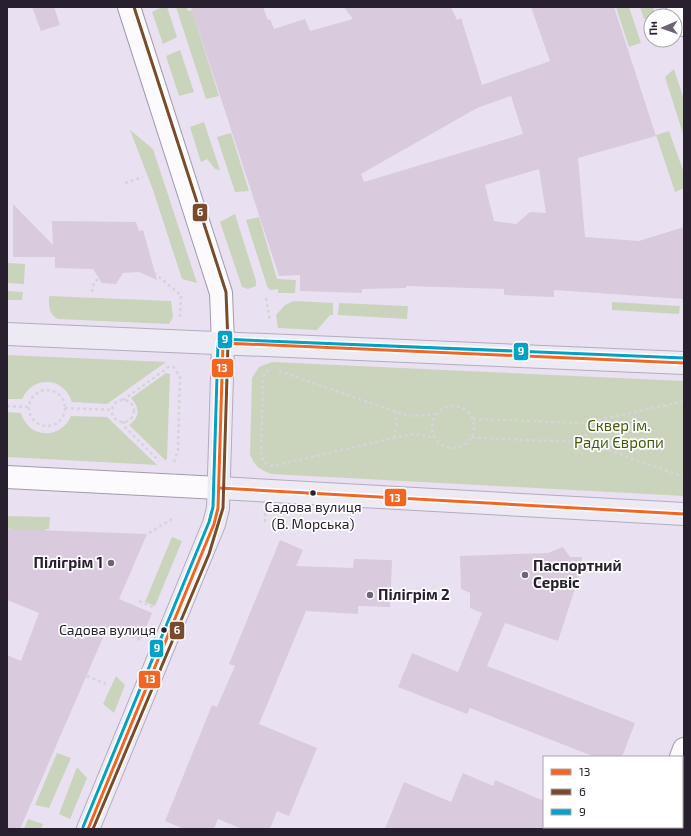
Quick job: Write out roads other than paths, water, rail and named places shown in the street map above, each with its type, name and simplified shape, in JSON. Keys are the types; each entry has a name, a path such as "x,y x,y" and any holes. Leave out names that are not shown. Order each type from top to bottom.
{"main road":[{"path":"7,334 684,363"},
{"path":"88,829 212,531 218,508 223,343"},
{"path":"219,488 684,514"}],"street":[{"path":"129,7 221,293 223,343"},
{"path":"678,7 684,26"},
{"path":"7,477 219,488"}],"place":[{"name":"Садова вулиця (В. Морська)","path":"313,493"},
{"name":"Пілігрім 1","path":"111,563"},
{"name":"Паспортний Сервіс","path":"525,575"},
{"name":"Пілігрім 2","path":"370,595"},
{"name":"Садова вулиця","path":"164,630"}],"park label":[{"name":"Сквер ім. Ради Європи","path":"619,434"}]}
